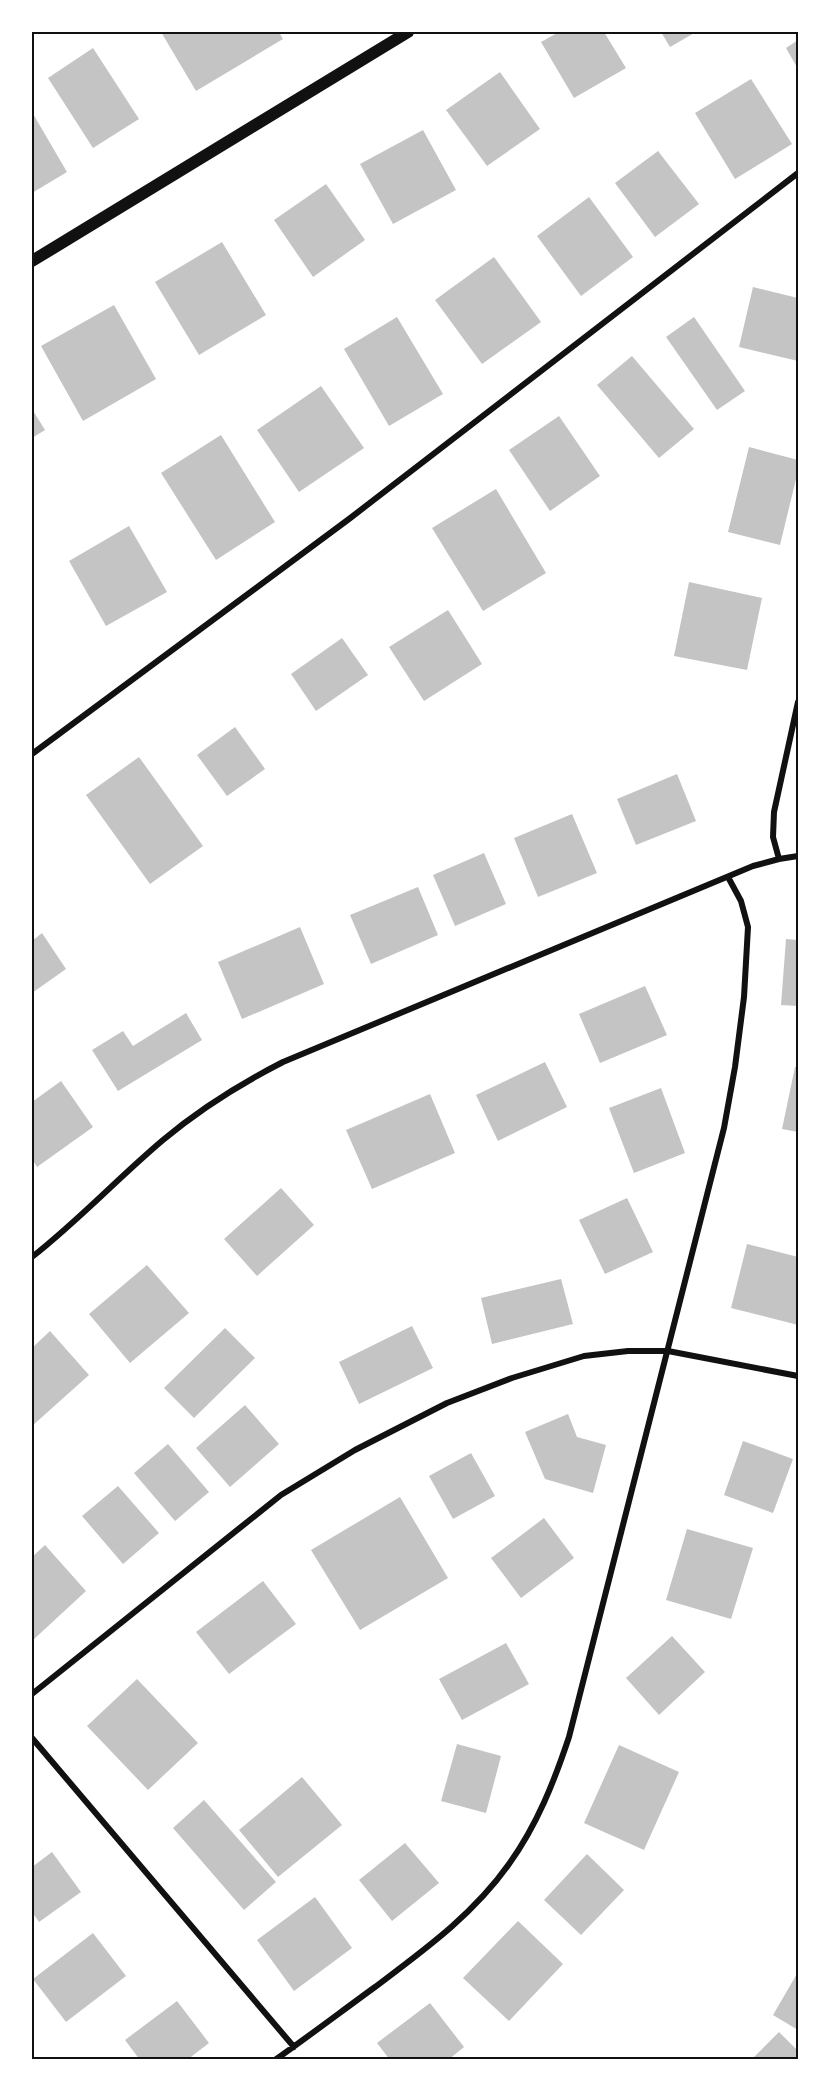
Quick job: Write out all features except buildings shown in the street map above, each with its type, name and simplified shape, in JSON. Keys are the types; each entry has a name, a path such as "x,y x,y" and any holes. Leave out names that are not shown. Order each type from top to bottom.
{"main road":[{"path":"32,261 408,32"}],"street":[{"path":"32,754 350,519 798,173"},
{"path":"779,859 772,837 774,812 798,702"},
{"path":"32,1257 55,1239 162,1141 210,1104 246,1081 283,1062 753,866 798,856"},
{"path":"275,2060 432,1945 487,1893 534,1823 554,1781 568,1737 717,1158 735,1067 744,997 748,927 741,902 728,877"},
{"path":"32,1694 280,1495 355,1450 447,1403 522,1375 585,1356 628,1352 668,1351 798,1376"},
{"path":"32,1738 294,2046"}]}
